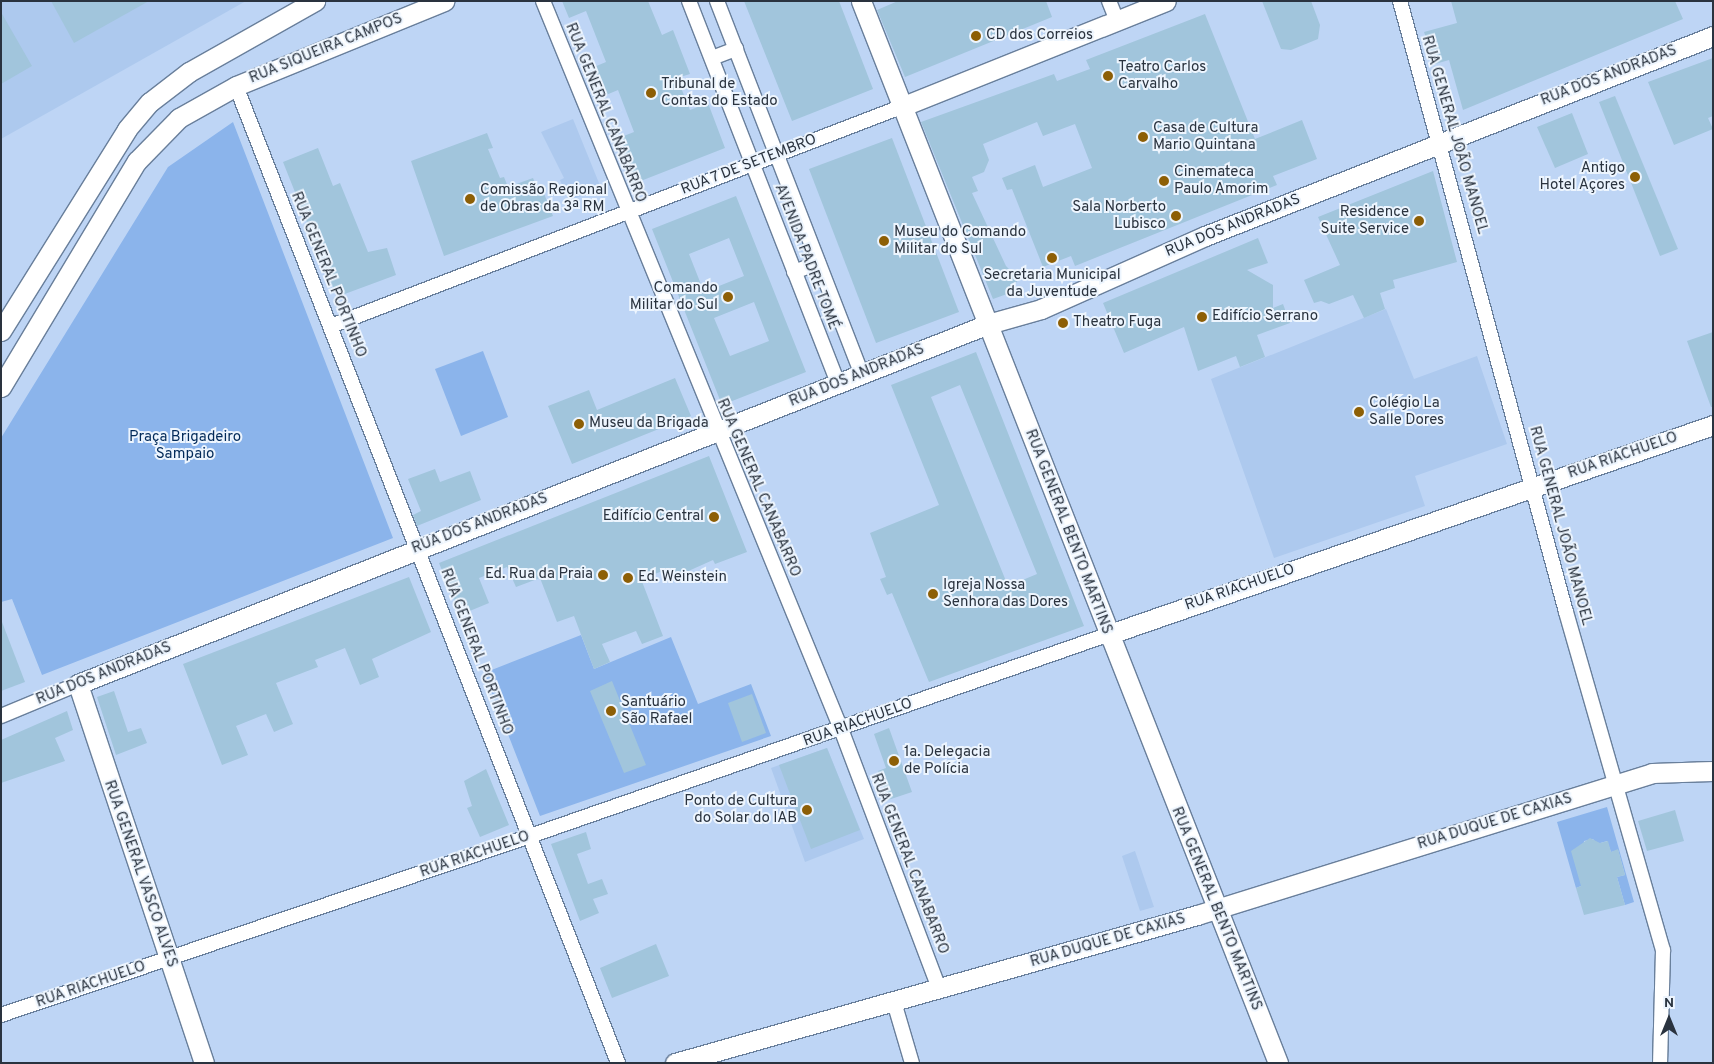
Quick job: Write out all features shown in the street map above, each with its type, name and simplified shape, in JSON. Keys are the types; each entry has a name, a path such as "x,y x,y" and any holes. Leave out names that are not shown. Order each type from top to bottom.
{"street":[{"path":"1,331 127,129 150,102 224,51 315,1"},
{"name":"RUA SIQUEIRA CAMPOS","path":"1,387 137,161 179,118 236,86 444,1"},
{"name":"RUA GENERAL CANABARRO","path":"543,1 716,432 841,729 939,988"},
{"name":"AVENIDA PADRE TOMÉ","path":"717,1 862,375"},
{"name":"RUA GENERAL BENTO MARTINS","path":"861,1 901,107 988,324 1107,635 1278,1063"},
{"path":"1109,1 1117,21"},
{"name":"RUA 7 DE SETEMBRO","path":"331,326 628,212 752,162 901,107 1166,1"},
{"name":"RUA GENERAL JOÃO MANOEL","path":"1400,1 1441,143 1532,487 1663,950 1660,1063"},
{"name":"AVENIDA PADRE TOMÉ","path":"694,3 712,58 838,384"},
{"name":"RUA DOS ANDRADAS","path":"1,716 417,548 988,324 1041,309 1205,236 1713,36"},
{"path":"712,58 736,49"},
{"name":"RUA GENERAL PORTINHO","path":"236,86 618,1063"},
{"path":"794,272 818,263"},
{"name":"RUA RIACHUELO","path":"1,1015 841,729 1713,425"},
{"name":"RUA GENERAL VASCO ALVES","path":"78,684 204,1063"},
{"name":"RUA DUQUE DE CAXIAS","path":"674,1063 1216,909 1616,784 1670,770 1713,770"},
{"path":"894,1002 912,1063"}],"shaded area":[{"path":"1,1 246,1 1,139"},
{"path":"573,119 601,188 569,201 560,180 564,178 541,132"},
{"name":"Colégio La Salle Dores","path":"1386,309 1414,379 1477,356 1507,444 1415,476 1425,506 1274,558 1211,379"},
{"path":"827,748 864,839 805,862 771,768"},
{"path":"1135,851 1154,907 1140,911 1122,856"}],"green space":[{"name":"Praça Brigadeiro Sampaio","path":"233,122 393,538 42,675 12,599 1,602 1,438 168,167"},
{"path":"483,351 508,417 461,436 435,369"},
{"path":"581,635 594,669 671,637 698,704 751,684 771,736 540,816 484,673"},
{"path":"1607,807 1634,902 1625,905 1617,877 1625,875 1618,850 1611,852 1607,841 1597,844 1593,839 1584,841 1581,886 1576,888 1557,822"}],"building":[{"path":"51,1 149,1 74,43"},
{"name":"Tribunal de Contas do Estado","path":"562,1 648,1 662,35 673,30 690,74 677,78 690,110 708,103 725,148 633,184 616,139 634,132 618,90 606,95 594,67 606,62 586,11 569,18"},
{"path":"744,1 839,1 873,89 792,121"},
{"path":"898,1 1046,1 1052,17 905,77 877,10"},
{"path":"1262,1 1311,1 1320,25 1318,39 1291,50 1281,49"},
{"path":"1451,1 1675,1 1683,19 1463,110 1449,60 1435,64 1424,32 1457,23"},
{"path":"1,12 32,66 1,84"},
{"path":"1205,14 1255,139 1302,120 1317,159 1273,176 1277,185 1075,266 1071,256 1043,267 1012,189 1007,190 1002,178 1035,165 1043,187 1092,168 1075,124 1043,136 1037,122 983,144 989,160 984,172 972,177 978,191 972,193 1006,266 1019,279 1007,294 993,299 921,122 1054,74 1057,81 1090,69 1086,60"},
{"path":"1713,58 1713,116 1708,118 1713,129 1674,145 1648,82"},
{"name":"Antigo Hotel Açores","path":"1615,96 1678,249 1660,256 1599,102"},
{"path":"1572,113 1588,154 1555,168 1537,127"},
{"name":"Comissão Regional de Obras da 3ª RM","path":"487,133 493,148 488,149 500,178 504,177 508,187 533,178 537,188 541,186 553,216 444,256 411,161"},
{"name":"Museu do Comando Militar do Sul","path":"892,138 959,312 876,343 809,169"},
{"path":"318,148 333,186 340,183 368,252 387,248 396,275 342,295 336,295 283,162"},
{"path":"1433,171 1457,262 1393,280 1395,288 1380,293 1385,309 1364,318 1353,295 1329,304 1321,301 1314,303 1304,280 1340,265 1318,217"},
{"name":"Comando Militar do Sul","path":"736,196 806,372 722,405 652,229","holes":["729,238 744,276 704,292 689,254","754,302 769,341 730,356 714,318"]},
{"path":"1258,238 1268,263 1247,270 1273,285 1273,308 1283,304 1290,323 1257,335 1265,357 1240,367 1236,356 1198,371 1184,327 1124,353 1103,303"},
{"path":"1713,332 1713,407 1711,407 1687,341"},
{"path":"976,352 1084,626 929,682 892,593 887,595 880,579 886,577 870,533 939,505 891,385","holes":["960,385 1037,574 1008,586 931,397"]},
{"path":"675,378 691,416 572,464 548,406 589,390 597,410"},
{"path":"709,456 747,552 715,564 713,560 675,577 671,568 641,579 663,636 642,644 636,631 602,644 610,662 594,669 574,616 557,622 540,578 516,587 507,567 479,578 489,603 460,615 439,563"},
{"path":"435,469 440,482 470,471 481,500 417,526 413,515 421,511 408,479"},
{"path":"409,577 431,632 372,659 379,677 360,685 345,648 315,660 318,667 276,683 293,724 274,732 266,714 236,726 248,755 222,765 183,664"},
{"path":"1,623 25,682 1,691"},
{"name":"Santuário São Rafael","path":"612,681 646,765 624,773 590,691"},
{"path":"114,691 128,732 141,728 147,743 116,755 97,697"},
{"path":"752,694 766,733 742,742 728,703"},
{"path":"67,711 73,730 55,738 65,761 1,783 1,740"},
{"name":"1a. Delegacia de Polícia","path":"889,728 912,792 888,800 878,771 886,768 874,734"},
{"path":"827,748 860,830 811,849 779,765"},
{"path":"486,769 509,825 480,837 467,808 472,806 464,781"},
{"path":"1675,810 1684,841 1647,851 1638,821"},
{"path":"586,832 591,849 577,854 588,884 602,879 608,894 593,899 599,913 580,921 551,844"},
{"path":"1590,838 1600,843 1608,841 1611,852 1618,849 1625,875 1617,877 1625,905 1584,915 1576,888 1581,886 1571,851"},
{"path":"656,944 669,976 612,998 600,968"}],"place":[{"name":"CD dos Correios","path":"976,36"},
{"name":"Teatro Carlos Carvalho","path":"1108,76"},
{"name":"Tribunal de Contas do Estado","path":"651,93"},
{"name":"Casa de Cultura Mario Quintana","path":"1143,137"},
{"name":"Antigo Hotel Açores","path":"1635,177"},
{"name":"Cinemateca Paulo Amorim","path":"1164,181"},
{"name":"Comissão Regional de Obras da 3ª RM","path":"470,199"},
{"name":"Sala Norberto Lubisco","path":"1176,216"},
{"name":"Residence Suite Service","path":"1419,221"},
{"name":"Museu do Comando Militar do Sul","path":"884,241"},
{"name":"Secretaria Municipal da Juventude","path":"1052,258"},
{"name":"Comando Militar do Sul","path":"728,297"},
{"name":"Edifício Serrano","path":"1202,317"},
{"name":"Theatro Fuga","path":"1063,323"},
{"name":"Colégio La Salle Dores","path":"1359,412"},
{"name":"Museu da Brigada","path":"579,424"},
{"name":"Edifício Central","path":"714,517"},
{"name":"Ed. Rua da Praia","path":"603,575"},
{"name":"Ed. Weinstein","path":"628,578"},
{"name":"Igreja Nossa Senhora das Dores","path":"933,594"},
{"name":"Santuário São Rafael","path":"611,711"},
{"name":"1a. Delegacia de Polícia","path":"894,761"},
{"name":"Ponto de Cultura do Solar do IAB","path":"807,810"}]}
